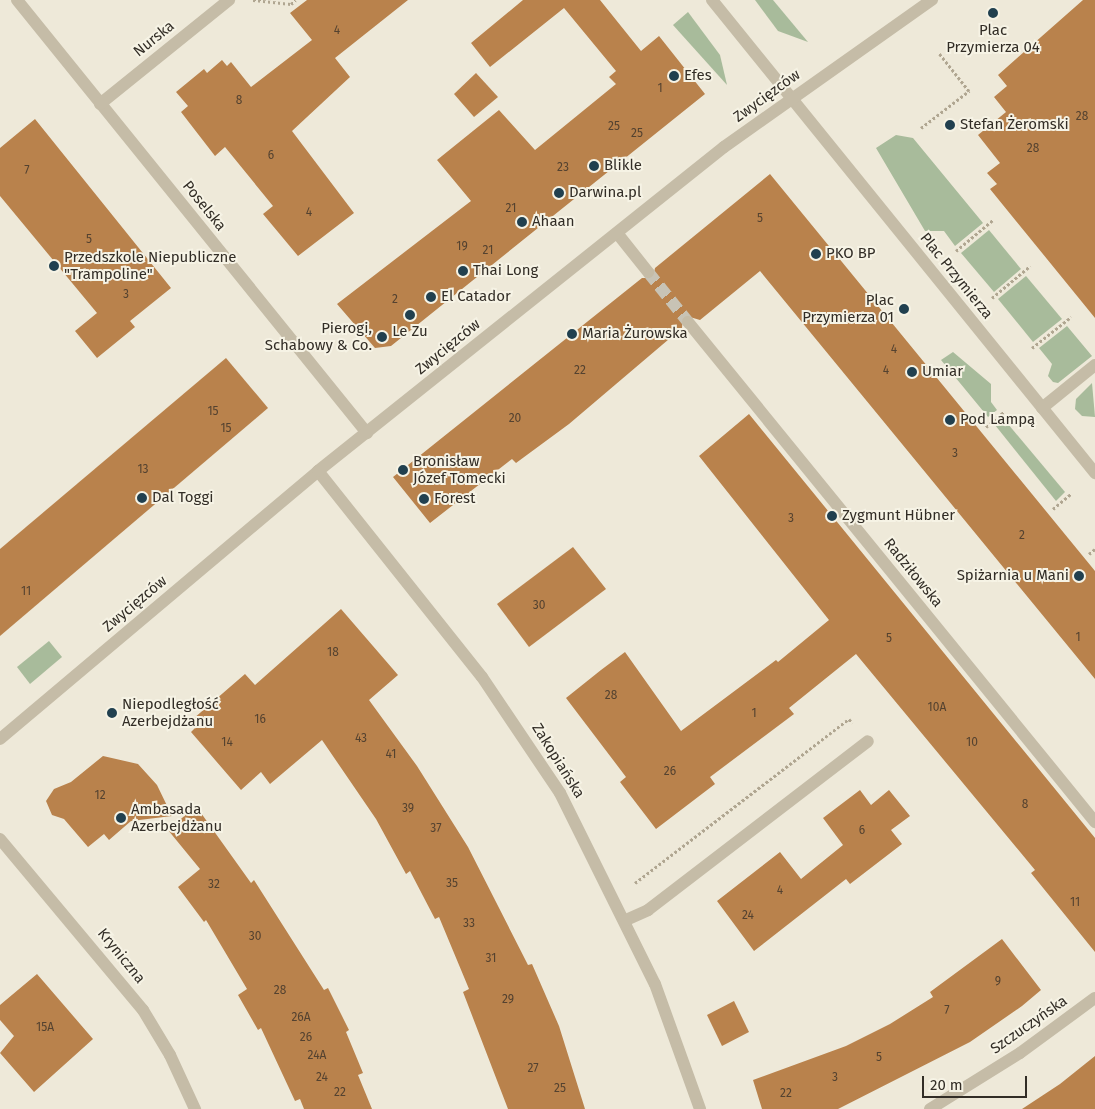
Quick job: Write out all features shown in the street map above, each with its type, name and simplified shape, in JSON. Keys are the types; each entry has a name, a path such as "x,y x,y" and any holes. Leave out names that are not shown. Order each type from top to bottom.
{"street":[{"name":"Poselska","path":"17,0 367,433"},
{"name":"Nurska","path":"100,104 229,0"},
{"name":"Plac Przymierza","path":"712,0 1095,474"},
{"name":"Zwycięzców","path":"0,739 318,471 617,233 792,97 932,0"},
{"path":"617,233 648,272"},
{"name":"Radziłowska","path":"688,322 1095,822"},
{"path":"1042,408 1095,365"},
{"name":"Zakopiańska","path":"318,471 400,570 531,745 626,920 679,1044 700,1109"},
{"path":"626,920 648,910 868,740"},
{"name":"Kryniczna","path":"0,839 143,1010 170,1055 195,1109"},
{"name":"Szczuczyńska","path":"930,1109 1020,1053 1095,998"}],"path":[{"path":"250,0 291,4 296,0"},
{"path":"921,128 969,92 939,53"},
{"path":"956,251 993,220"},
{"path":"992,298 1030,266"},
{"path":"1032,348 1071,317"},
{"path":"986,427 1004,412"},
{"path":"1053,510 1071,494"},
{"path":"1089,554 1095,548"}],"green space":[{"path":"755,0 773,0 808,42 778,31"},
{"path":"688,12 720,55 727,85 673,25"},
{"path":"896,135 913,138 983,223 955,246 944,231 925,231 876,148"},
{"path":"989,230 1021,269 994,292 961,253"},
{"path":"1026,276 1062,319 1033,342 998,299"},
{"path":"1067,326 1092,356 1058,383 1053,382 1048,376 1052,364 1039,348"},
{"path":"953,352 991,384 991,402 997,410 988,417 941,360"},
{"path":"1092,383 1095,417 1082,416 1075,409 1076,399"},
{"path":"1003,418 1065,492 1056,501 995,425"},
{"path":"49,641 62,657 30,684 17,667"}],"building":[{"path":"307,0 408,0 335,58 350,77 292,131 354,213 298,256 263,214 273,206 225,147 215,156 181,112 188,106 176,92 204,69 207,73 222,60 227,66 231,62 251,87 312,40 290,13"},
{"path":"523,0 600,0 641,51 659,36 705,94 391,346 375,348 337,304 471,201 437,160 499,110 535,150 616,84 609,77 616,71 564,8 490,67 471,43"},
{"path":"1083,0 1095,0 1095,318 990,189 997,184 987,173 1000,163 978,135 1006,112 994,97 1007,86 998,75"},
{"path":"476,73 498,97 474,117 454,94"},
{"path":"35,119 171,288 130,321 135,327 97,358 75,331 97,313 0,196 0,148"},
{"path":"770,174 1095,571 1095,679 760,271 700,320 683,315 682,328 569,424 516,463 512,459 430,523 393,477 642,278 653,278 655,268"},
{"path":"226,358 268,408 0,636 0,549"},
{"path":"749,414 1095,838 1095,952 1031,873 1035,870 856,654 789,708 794,714 710,777 715,784 656,829 620,782 626,777 566,698 601,670 625,652 681,731 776,660 778,662 829,620 699,456"},
{"path":"573,547 606,589 529,647 497,604"},
{"path":"341,609 398,675 369,700 417,766 468,847 528,965 532,964 559,1026 585,1109 508,1109 463,992 469,989 439,917 435,919 410,871 406,874 376,819 322,740 270,784 261,772 241,790 191,732 198,725 193,719 245,674 255,685"},
{"path":"103,756 138,764 157,785 172,816 131,821 109,840 104,834 88,847 64,819 52,815 46,801 54,789 71,782"},
{"path":"860,790 871,805 889,790 910,816 891,830 902,844 850,884 846,879 754,951 717,901 780,852 801,879 843,845 823,818"},
{"path":"196,806 251,883 254,880 324,990 328,988 349,1030 346,1032 363,1073 358,1075 372,1109 304,1109 300,1099 295,1101 261,1028 258,1030 238,995 247,989 206,920 204,922 178,887 200,869 168,830"},
{"path":"1002,939 1041,990 1022,1006 970,1042 838,1109 762,1109 753,1080 846,1046 890,1024 933,997 930,992"},
{"path":"37,974 93,1039 34,1092 0,1053 14,1036 0,1020 0,1005"},
{"path":"734,1001 749,1032 722,1046 707,1015"},
{"path":"1095,1056 1095,1109 1022,1109 1060,1084"}],"tunnel":[{"path":"648,272 688,322"}],"place":[{"name":"Plac Przymierza 04","path":"993,13"},
{"name":"Efes","path":"674,76"},
{"name":"Stefan Żeromski","path":"950,125"},
{"name":"Blikle","path":"594,166"},
{"name":"Darwina.pl","path":"559,193"},
{"name":"Ahaan","path":"522,222"},
{"name":"PKO BP","path":"816,254"},
{"name":"Przedszkole Niepubliczne \"Trampoline\"","path":"54,266"},
{"name":"Thai Long","path":"463,271"},
{"name":"El Catador","path":"431,297"},
{"name":"Plac Przymierza 01","path":"904,309"},
{"name":"Le Zu","path":"410,315"},
{"name":"Maria Żurowska","path":"572,334"},
{"name":"Pierogi, Schabowy & Co.","path":"382,337"},
{"name":"Umiar","path":"912,372"},
{"name":"Pod Lampą","path":"950,420"},
{"name":"Bronisław Józef Tomecki","path":"403,470"},
{"name":"Dal Toggi","path":"142,498"},
{"name":"Forest","path":"424,499"},
{"name":"Zygmunt Hübner","path":"832,516"},
{"name":"Spiżarnia u Mani","path":"1079,576"},
{"name":"Niepodległość Azerbejdżanu","path":"112,713"},
{"name":"Ambasada Azerbejdżanu","path":"121,818"}]}
